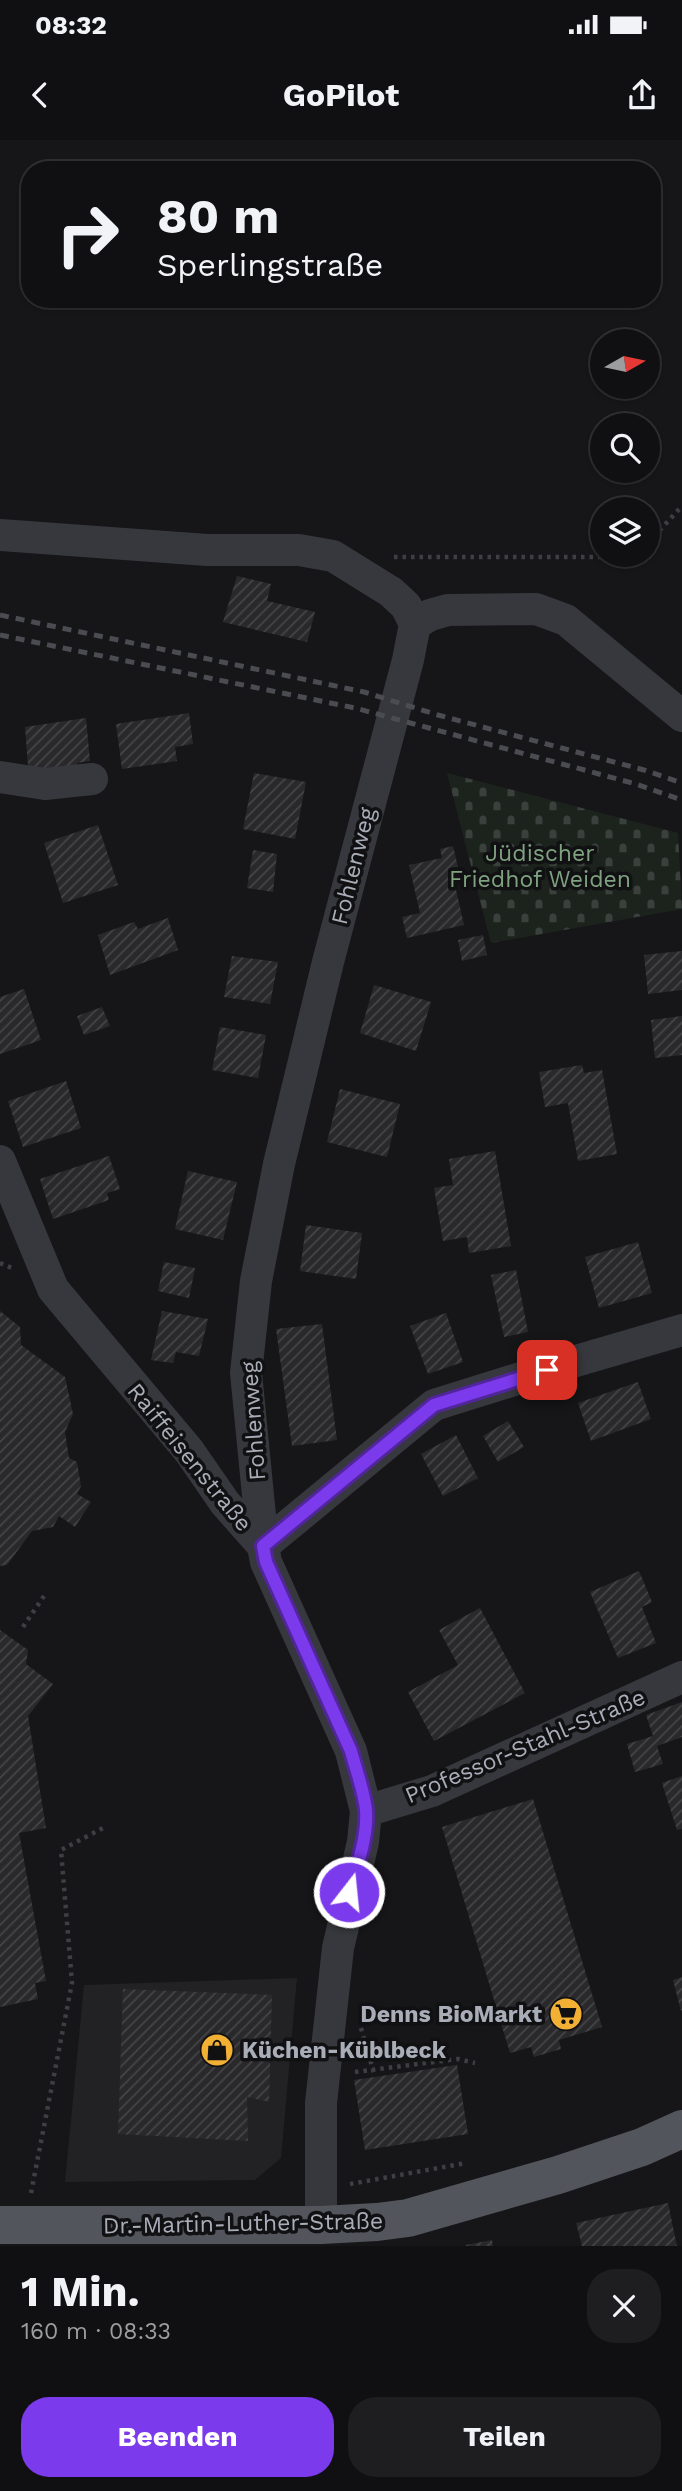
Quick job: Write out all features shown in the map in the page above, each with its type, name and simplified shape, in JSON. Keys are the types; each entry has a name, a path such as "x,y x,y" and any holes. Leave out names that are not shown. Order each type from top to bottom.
{"main road":[{"name":"Dr.-Martin-Luther-Straße","path":"21,2208 320,2207 377,2222 408,2218 558,2175 642,2147 682,2129"}],"street":[{"path":"0,535 207,550 299,550 333,556 391,592 406,606 415,624 430,615 448,610 536,609 566,620 682,716"},
{"name":"Fohlenweg","path":"263,1546 246,1373 256,1281 279,1164 415,624"},
{"path":"0,777 45,784 92,779"},
{"name":"Raiffeisenstraße","path":"0,1161 52,1289 189,1451 225,1503 263,1546 266,1562 351,1751 366,1811 363,1842 338,1948 321,2103 320,2207"},
{"path":"263,1546 434,1405 682,1330"},
{"name":"Professor-Stahl-Straße","path":"366,1811 432,1791 682,1677"}],"path":[{"path":"660,530 682,506"},
{"path":"387,556 590,557"},
{"path":"23,1627 46,1593"},
{"path":"21,2208 72,1983 61,1850 103,1828"},
{"path":"360,2022 375,2077"},
{"path":"324,2074 458,2059 475,2063"},
{"path":"320,2207 477,2161"},
{"path":"21,2208 44,2191"}],"shaded area":[{"path":"297,1978 281,2158 255,2180 65,2182 84,1985"}],"green space":[{"name":"Jüdischer Friedhof Weiden","path":"447,773 678,833 682,909 491,943"}],"building":[{"path":"237,576 271,584 267,601 315,612 307,642 223,622"},
{"path":"189,713 193,744 175,747 177,761 122,769 116,724"},
{"path":"86,718 90,761 77,763 78,773 29,779 25,727"},
{"path":"254,773 306,782 295,839 243,829"},
{"path":"98,825 118,885 63,903 44,843"},
{"path":"453,846 458,867 451,868 464,925 407,938 402,917 420,913 409,865 442,858 440,849"},
{"path":"253,850 277,854 273,892 247,888"},
{"path":"168,918 178,950 110,975 98,935 134,922 138,929"},
{"path":"483,935 487,955 462,961 458,940"},
{"path":"682,951 682,990 648,994 644,955"},
{"path":"232,956 278,962 270,1004 224,997"},
{"path":"374,985 431,1002 416,1051 360,1033"},
{"path":"24,989 41,1040 0,1054 0,997"},
{"path":"102,1007 110,1026 84,1035 77,1016"},
{"path":"682,1016 682,1055 655,1058 651,1020"},
{"path":"220,1027 266,1035 258,1078 212,1070"},
{"path":"582,1065 584,1073 602,1070 617,1154 578,1161 568,1103 545,1107 539,1072"},
{"path":"66,1081 81,1128 23,1147 8,1101"},
{"path":"340,1089 400,1104 387,1157 327,1142"},
{"path":"495,1151 511,1246 469,1253 467,1237 443,1241 434,1188 453,1185 449,1159"},
{"path":"109,1156 120,1189 107,1193 109,1200 53,1219 40,1179"},
{"path":"188,1171 237,1182 223,1240 175,1229"},
{"path":"306,1225 362,1233 356,1279 300,1271"},
{"path":"638,1242 652,1293 599,1308 585,1257"},
{"path":"164,1262 195,1268 189,1298 158,1291"},
{"path":"516,1270 528,1332 504,1337 491,1275"},
{"path":"0,1311 20,1327 21,1345 65,1377 73,1414 65,1432 69,1458 77,1462 81,1486 77,1494 91,1502 75,1527 59,1516 53,1527 32,1531 7,1565 0,1566"},
{"path":"162,1311 208,1319 199,1356 176,1352 173,1363 151,1360"},
{"path":"446,1313 463,1362 428,1374 410,1326"},
{"path":"322,1324 337,1440 292,1446 276,1329"},
{"path":"638,1382 651,1419 591,1441 578,1403"},
{"path":"508,1421 524,1447 498,1462 483,1436"},
{"path":"456,1435 478,1478 443,1496 421,1454"},
{"path":"639,1571 652,1602 642,1607 656,1643 618,1658 590,1592"},
{"path":"480,1608 525,1693 434,1741 408,1692 458,1665 439,1630"},
{"path":"0,1630 28,1650 26,1664 53,1684 28,1716 46,1828 19,1833 46,1981 35,1983 38,1999 0,2007"},
{"path":"682,1702 682,1737 657,1746 663,1764 635,1772 627,1744 653,1736 646,1715"},
{"path":"682,1776 682,1829 677,1830 662,1783"},
{"path":"533,1799 602,2027 559,2040 561,2049 534,2057 531,2047 510,2053 442,1827"},
{"path":"682,1977 682,2010 681,2011 673,1980"},
{"path":"123,1989 272,1995 269,2102 247,2097 248,2141 118,2134"},
{"path":"457,2065 468,2134 365,2150 354,2080"},
{"path":"668,2203 677,2246 582,2246 576,2223"},
{"path":"492,2240 493,2246 466,2246 466,2245"}],"railway":[{"path":"0,615 364,692 682,783"},
{"path":"0,635 355,708 636,784 682,800"}],"place":[{"name":"Denns BioMarkt","path":"566,2014"},
{"name":"Küchen-Küblbeck","path":"217,2050"}],"route":[{"path":"349,1892 363,1842 366,1811 351,1751 266,1562 263,1546 434,1405 547,1370"}]}
